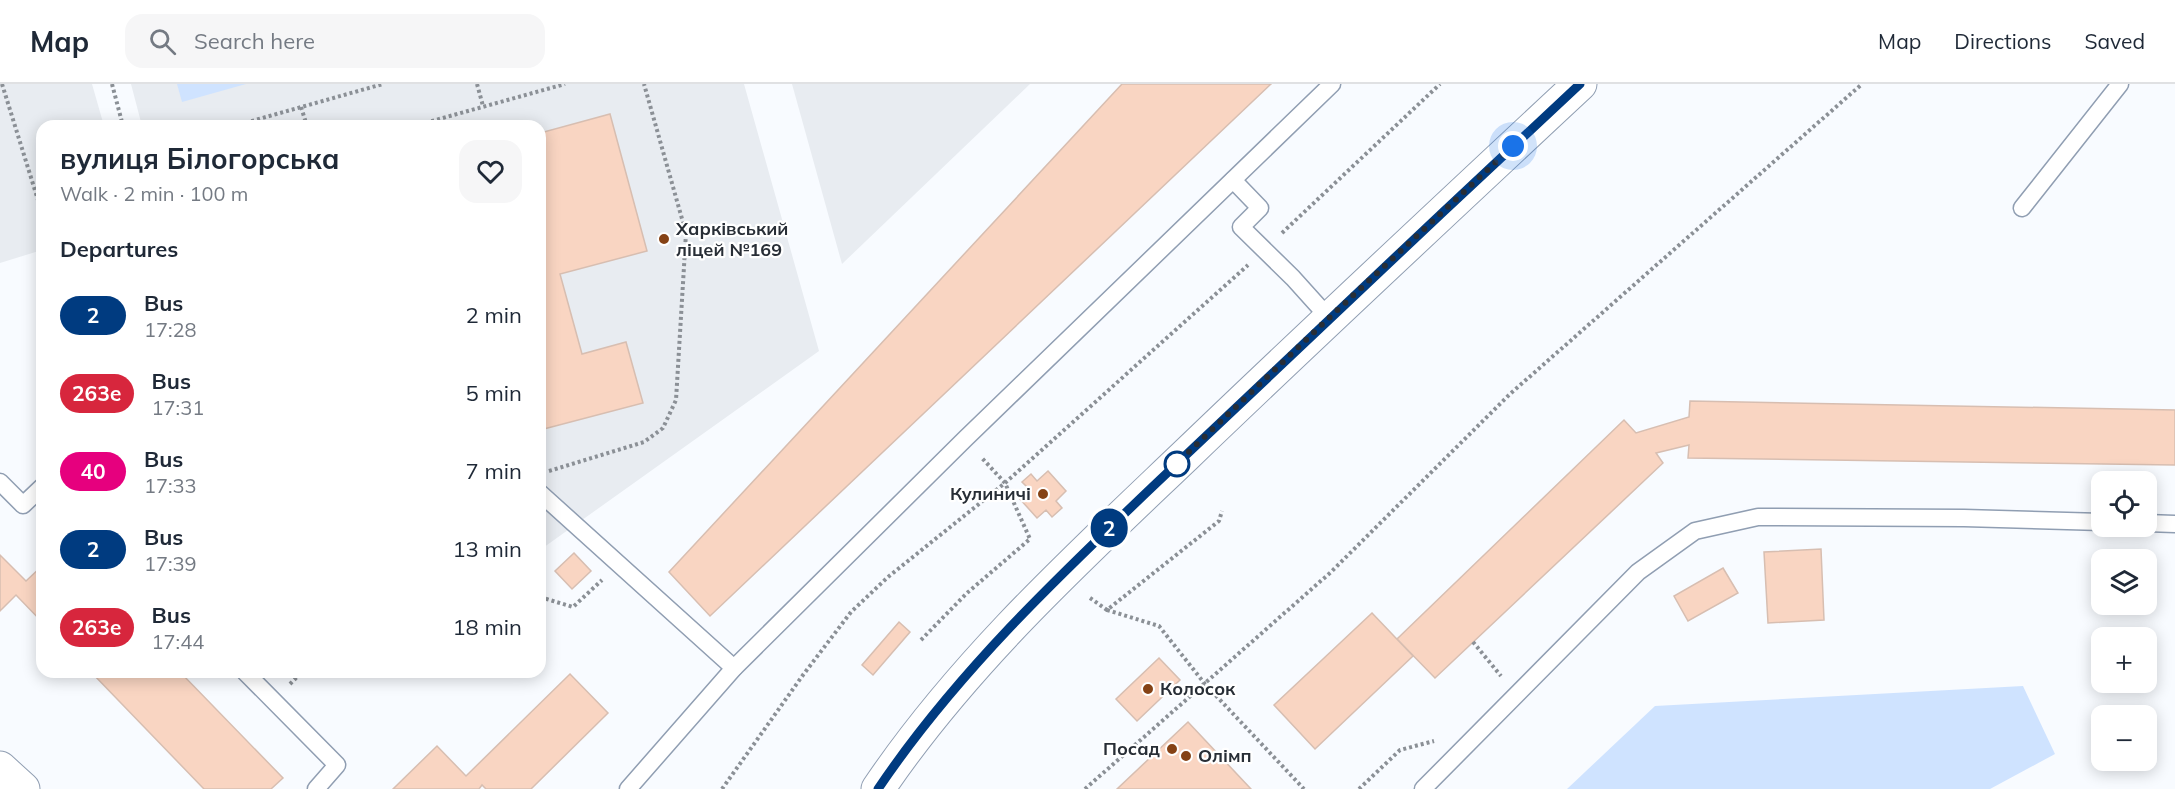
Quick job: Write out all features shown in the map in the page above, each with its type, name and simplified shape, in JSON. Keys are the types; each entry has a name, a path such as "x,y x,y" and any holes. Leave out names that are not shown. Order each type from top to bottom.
{"main road":[{"path":"878,789 941,706 1018,617 1329,318 1580,84"},
{"path":"0,768 23,789"}],"lane":[{"path":"628,789 734,668 965,439 1332,84"},
{"path":"2022,208 2120,84"},
{"path":"1233,180 1260,208 1241,227 1329,318"},
{"path":"0,482 23,505 36,493"},
{"path":"546,498 734,668"},
{"path":"1423,789 1638,572 1695,531 1758,517 1964,518 2091,522"},
{"path":"2157,523 2175,524"},
{"path":"251,678 337,765 316,789"}],"path":[{"path":"2,84 36,194"},
{"path":"112,84 121,120"},
{"path":"255,120 363,87 383,84"},
{"path":"477,84 483,107"},
{"path":"436,120 565,84"},
{"path":"546,472 644,442 663,428 676,400 686,233 644,84"},
{"path":"722,789 851,612 888,577 1005,483 1265,250 1440,84"},
{"path":"1085,789 1331,572 1510,394 1862,84"},
{"path":"301,107 305,120"},
{"path":"921,640 967,593 1030,539 1005,483 980,456"},
{"path":"1107,610 1219,520 1222,511"},
{"path":"546,599 573,607 619,564"},
{"path":"1090,598 1107,610 1159,626 1205,684 1304,789"},
{"path":"1473,642 1504,680"},
{"path":"1359,789 1400,750 1440,740"}],"shaded area":[{"path":"0,84 92,84 102,120 36,120 36,252 0,263"},
{"name":"Харківський ліцей №169","path":"131,84 744,84 819,351 546,546 546,120 140,120"},
{"path":"177,84 246,84 182,102"},
{"path":"792,84 1030,84 842,264"},
{"path":"2023,686 2055,754 1990,789 1567,789 1655,706"}],"building":[{"path":"1122,84 1271,84 710,616 669,572"},
{"path":"610,114 647,251 560,274 582,354 626,342 643,403 546,428 546,131"},
{"path":"1690,401 2175,410 2175,465 1688,458 1689,445 1656,453 1663,463 1435,678 1397,639 1624,420 1636,433 1689,417"},
{"name":"Кулиничі","path":"1048,471 1066,491 1056,501 1062,508 1052,517 1046,510 1037,518 1019,498 1029,489 1022,482 1031,474 1037,481"},
{"path":"1821,549 1824,620 1768,623 1764,552"},
{"path":"574,553 591,571 572,589 555,571"},
{"path":"0,555 26,581 36,572 36,616 16,595 0,611"},
{"path":"1723,568 1738,593 1688,621 1674,596"},
{"path":"1372,613 1413,656 1315,749 1274,705"},
{"path":"899,622 910,632 873,675 862,665"},
{"name":"Колосок","path":"1159,658 1180,680 1137,721 1116,699"},
{"path":"570,674 608,713 531,789 486,789 482,785 479,789 393,789 437,746 466,776"},
{"path":"97,678 186,678 283,778 271,789 204,789"},
{"name":"Олімп","path":"1188,722 1251,789 1117,789"}],"bus line":[{"name":"2","path":"878,789 941,706 1018,617 1329,318 1580,84"}],"place":[{"name":"Харківський ліцей №169","path":"664,239"},
{"name":"Кулиничі","path":"1043,494"},
{"name":"Колосок","path":"1148,689"},
{"name":"Посад","path":"1172,749"},
{"name":"Олімп","path":"1186,756"}],"route":[{"path":"1177,464 1175,465 1513,146"}]}
